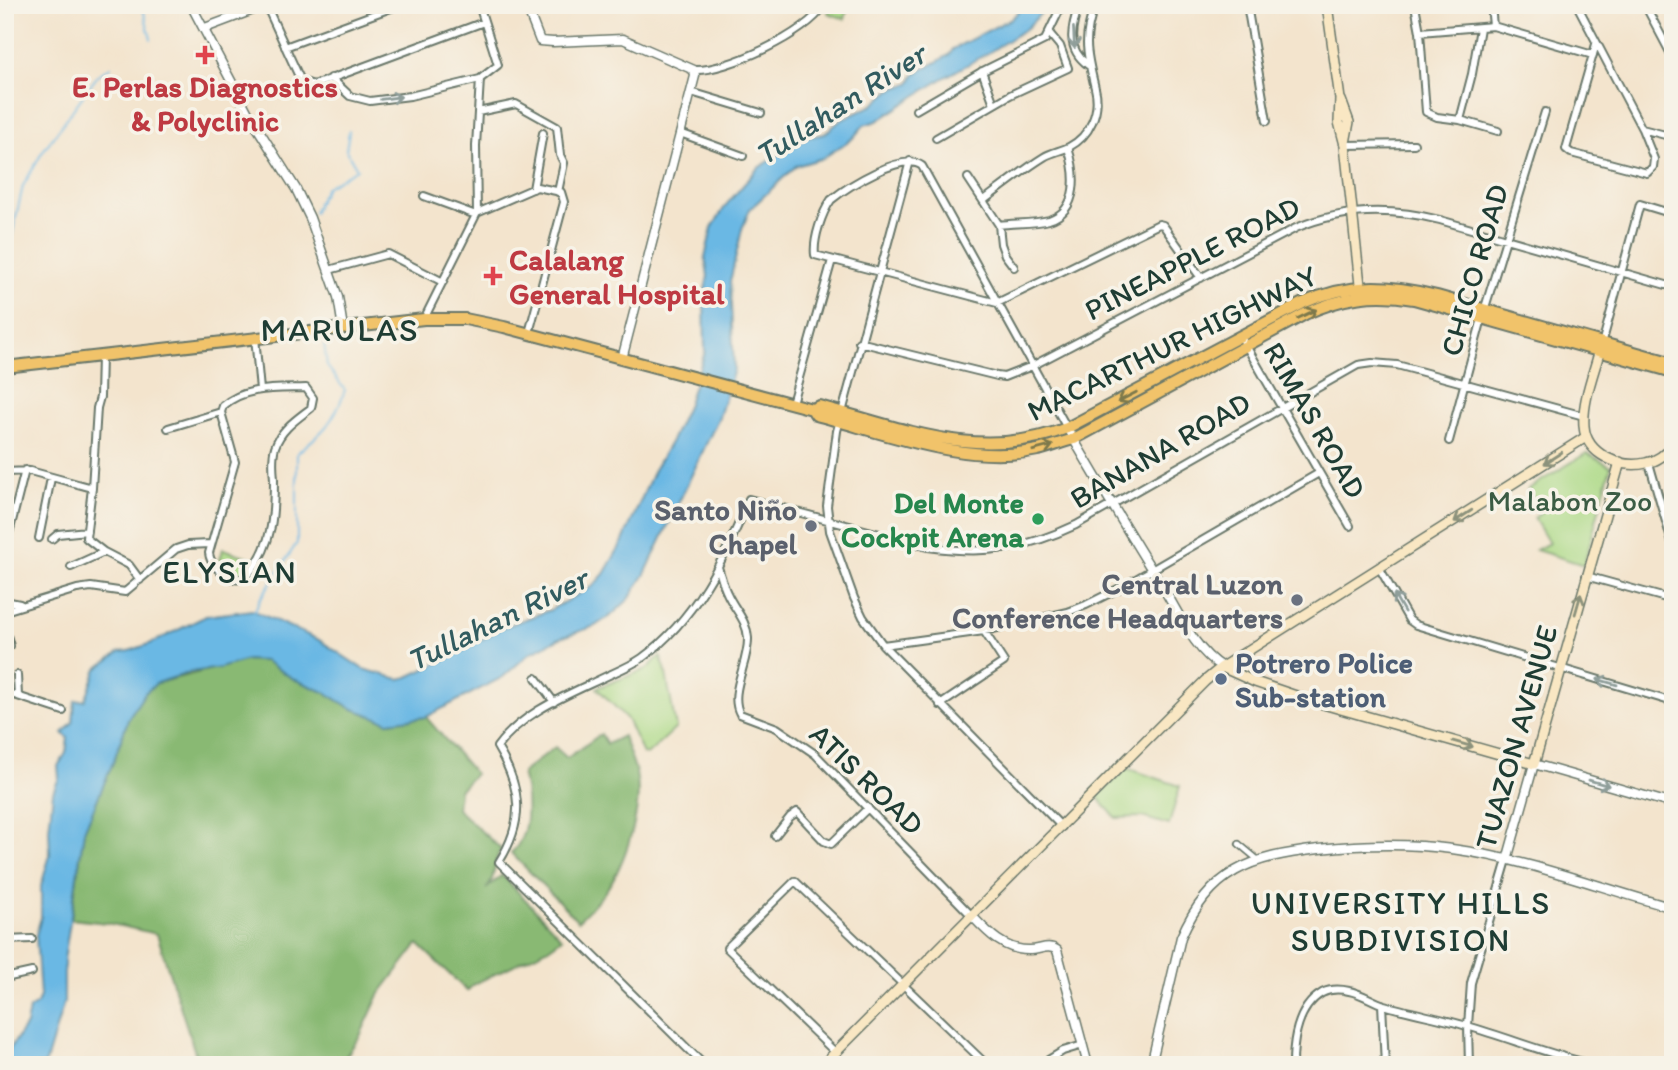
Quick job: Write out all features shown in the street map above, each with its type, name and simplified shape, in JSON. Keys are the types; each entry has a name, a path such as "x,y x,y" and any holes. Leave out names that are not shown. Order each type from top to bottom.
{"highway":[{"name":"MACARTHUR HIGHWAY","path":"841,417 968,443 1027,441 1068,428 1244,341 1361,291 1414,299 1483,315 1601,348 1673,372"},
{"name":"MACARTHUR HIGHWAY","path":"5,367 424,318 465,319 529,333 812,409 819,406 841,417 966,452 997,454 1029,451 1074,439 1244,341"},
{"name":"MACARTHUR HIGHWAY","path":"1601,348 1673,363"}],"main road":[{"path":"1327,5 1361,291"},
{"path":"1601,348 1584,416 1586,437 1594,450 1606,458 1620,462 1649,463 1665,455 1673,445"},
{"path":"823,1065 1062,827 1164,721 1222,667 1586,437"},
{"name":"TUAZON AVENUE","path":"1534,764 1620,462"},
{"path":"1222,667 1302,698 1534,764"}],"street":[{"path":"70,5 102,8 107,5"},
{"path":"191,5 248,113 296,189 310,218 339,302 343,328"},
{"path":"205,28 266,5 301,81 314,85 484,22"},
{"path":"285,47 398,5"},
{"path":"331,78 350,96 370,102 410,96 480,79 498,65 479,5"},
{"path":"526,5 540,41 623,38 694,70 716,68 776,43 809,22 819,14 824,5"},
{"path":"895,5 902,8 909,5"},
{"path":"916,110 982,71 1042,42 1050,34 1062,5"},
{"path":"1079,5 1074,20 1073,47 1078,58 1088,65"},
{"path":"983,201 1045,157 1068,148 1088,131 1097,105 1096,90 1088,65 1086,30 1095,5"},
{"path":"1152,5 1179,5"},
{"path":"1247,5 1267,121"},
{"path":"1415,5 1420,32 1426,112 1498,131"},
{"path":"1491,5 1493,26"},
{"path":"1577,5 1643,129 1654,159 1653,167 1647,173 1595,160 1566,149 1597,44"},
{"path":"1645,5 1673,58"},
{"path":"1420,32 1493,26 1593,55"},
{"path":"1460,120 1480,28"},
{"path":"936,138 994,104 1068,68 1060,46 1050,34"},
{"path":"622,359 695,76 694,70"},
{"path":"982,71 994,104"},
{"path":"424,318 477,214 476,146 480,79"},
{"path":"691,92 761,113"},
{"path":"478,112 516,104 557,127 560,155 564,162 558,192"},
{"name":"CHICO ROAD","path":"1449,441 1483,315 1545,112"},
{"path":"1643,129 1673,137"},
{"path":"533,189 544,134"},
{"path":"680,134 743,156"},
{"path":"1345,145 1414,144"},
{"path":"999,225 1050,220 1065,210 1071,199 1074,181 1073,163 1068,148"},
{"path":"910,161 859,342 841,417 831,470 828,520 854,598 863,617 883,645 1062,827"},
{"path":"1201,278 1163,225 1159,224 997,303 818,257 814,252 826,208 831,200 893,165 910,161 922,166 997,303 1032,366 1111,504 1206,655 1222,667"},
{"path":"968,178 999,225 1001,244 1014,267"},
{"path":"424,196 477,214 537,187 561,192 564,202 529,333"},
{"path":"1601,348 1640,204 1673,214"},
{"name":"PINEAPPLE ROAD","path":"859,342 1004,377 1032,366 1312,221 1353,213 1382,211 1416,214 1673,288"},
{"path":"329,270 388,254 443,282"},
{"path":"792,403 832,260"},
{"path":"256,337 260,390"},
{"name":"RIMAS ROAD","path":"1244,341 1350,526"},
{"path":"101,355 88,542 130,565 140,580"},
{"name":"BANANA ROAD","path":"718,567 749,499 928,547 958,551 989,550 1019,547 1045,539 1364,363 1397,365 1584,416"},
{"path":"168,428 221,411 228,401 260,390 306,388 313,398 311,408 285,430 275,447 272,528 268,543 250,573 243,579 230,578 212,564 210,559 211,544 235,463 221,411"},
{"path":"1649,463 1673,545"},
{"path":"5,472 24,470 92,488"},
{"path":"5,549 24,470"},
{"path":"883,645 984,631 1073,611 1113,592 1319,473"},
{"path":"39,538 51,478"},
{"path":"52,539 58,534 87,531"},
{"path":"5,611 91,586 125,592 176,549 188,545 211,544"},
{"path":"71,567 104,552"},
{"path":"704,1065 499,862 513,836 518,806 513,775 498,746 528,718 554,702 643,658 677,625 718,567"},
{"name":"ATIS ROAD","path":"718,567 726,592 745,623 748,636 736,702 738,711 744,717 777,728 815,754 972,916"},
{"path":"1380,569 1409,620 1416,625 1673,702"},
{"path":"1586,576 1673,600"},
{"path":"5,601 22,605"},
{"path":"5,627 10,646"},
{"path":"940,705 1004,662 984,631"},
{"path":"18,675 18,696"},
{"path":"536,678 554,702"},
{"path":"5,692 63,712"},
{"path":"1534,764 1673,804"},
{"name":"TUAZON AVENUE","path":"1469,1065 1471,983 1534,764"},
{"path":"775,836 790,817 797,813 824,841 831,844 868,808"},
{"path":"1239,844 1257,859"},
{"path":"1151,1065 1181,937 1188,921 1214,887 1228,875 1257,859 1357,845 1453,849 1507,860 1673,908"},
{"path":"835,1052 727,948 795,881 986,1065"},
{"path":"972,916 1000,942 1019,949 1052,947 1057,950 1088,1065"},
{"path":"5,940 32,939"},
{"path":"5,978 32,972"},
{"path":"1293,1065 1297,1030 1302,1015 1312,1001 1323,993 1336,989 1468,1026 1575,1063 1596,1065"},
{"path":"1382,1004 1384,1065"},
{"path":"1040,1065 1063,1051 1083,1045"},
{"path":"1326,1065 1334,1064"}],"green space":[{"path":"831,5 849,5 845,19 828,13"},
{"name":"Malabon Zoo","path":"1587,453 1611,466 1584,565 1536,550 1549,543 1534,518 1541,513 1528,489"},
{"path":"223,549 251,558 246,575 218,567"},
{"path":"660,656 665,668 676,728 647,755 643,754 627,719 597,688 647,669"},
{"path":"247,660 265,661 351,708 388,722 426,717 475,774 459,790 457,809 501,849 486,889 502,875 562,938 547,949 474,984 467,991 418,944 379,995 360,1036 340,1065 199,1065 157,934 107,923 71,919 84,831 129,717 145,693 157,683"},
{"path":"601,734 607,744 623,736 636,773 637,803 631,836 612,881 578,921 511,853 525,826 526,793 522,773 555,747 567,758"},
{"path":"1126,768 1180,786 1169,825 1142,817 1116,818 1097,797"}],"water":[{"path":"1025,5 1046,5 1027,28 877,121 864,125 853,138 823,158 796,166 750,209 742,229 730,282 734,369 719,417 645,574 629,599 613,614 595,626 560,638 530,653 503,677 426,717 388,722 351,708 265,661 247,660 220,668 191,672 157,683 145,693 129,717 84,831 64,960 64,1002 46,1062 43,1065 5,1065 5,1056 26,1025 29,1009 37,1004 40,996 36,935 41,917 41,886 50,855 49,829 53,792 59,778 58,766 66,753 68,738 63,733 73,722 75,701 85,700 97,669 120,652 152,643 206,616 252,610 319,640 363,669 399,679 459,653 501,628 550,610 593,586 604,574 623,541 654,470 686,409 705,352 704,295 708,276 705,257 712,228 726,205 758,168 809,137 824,134 841,120 873,105 891,90 910,83 915,74 949,55 953,49 1012,18"}],"waterway":[{"path":"142,5 151,39"},
{"path":"5,266 23,186 43,151 98,75 111,67"},
{"path":"313,213 326,187 357,169 346,150 349,131"},
{"path":"255,611 297,543 297,453 327,426 345,390 327,366 324,343"}],"place":[{"name":"E. Perlas Diagnostics & Polyclinic","path":"205,55"},
{"name":"Calalang General Hospital","path":"493,276"},
{"name":"Del Monte Cockpit Arena","path":"1038,519"},
{"name":"Santo Niño Chapel","path":"811,526"},
{"name":"Central Luzon Conference Headquarters","path":"1297,600"},
{"name":"Potrero Police Sub-station","path":"1221,679"}],"district":[{"name":"MARULAS","path":"340,329"},
{"name":"ELYSIAN","path":"230,572"},
{"name":"UNIVERSITY HILLS SUBDIVISION","path":"1401,922"}],"water label":[{"name":"Tullahan River","path":"840,104"},
{"name":"Tullahan River","path":"497,619"}]}
